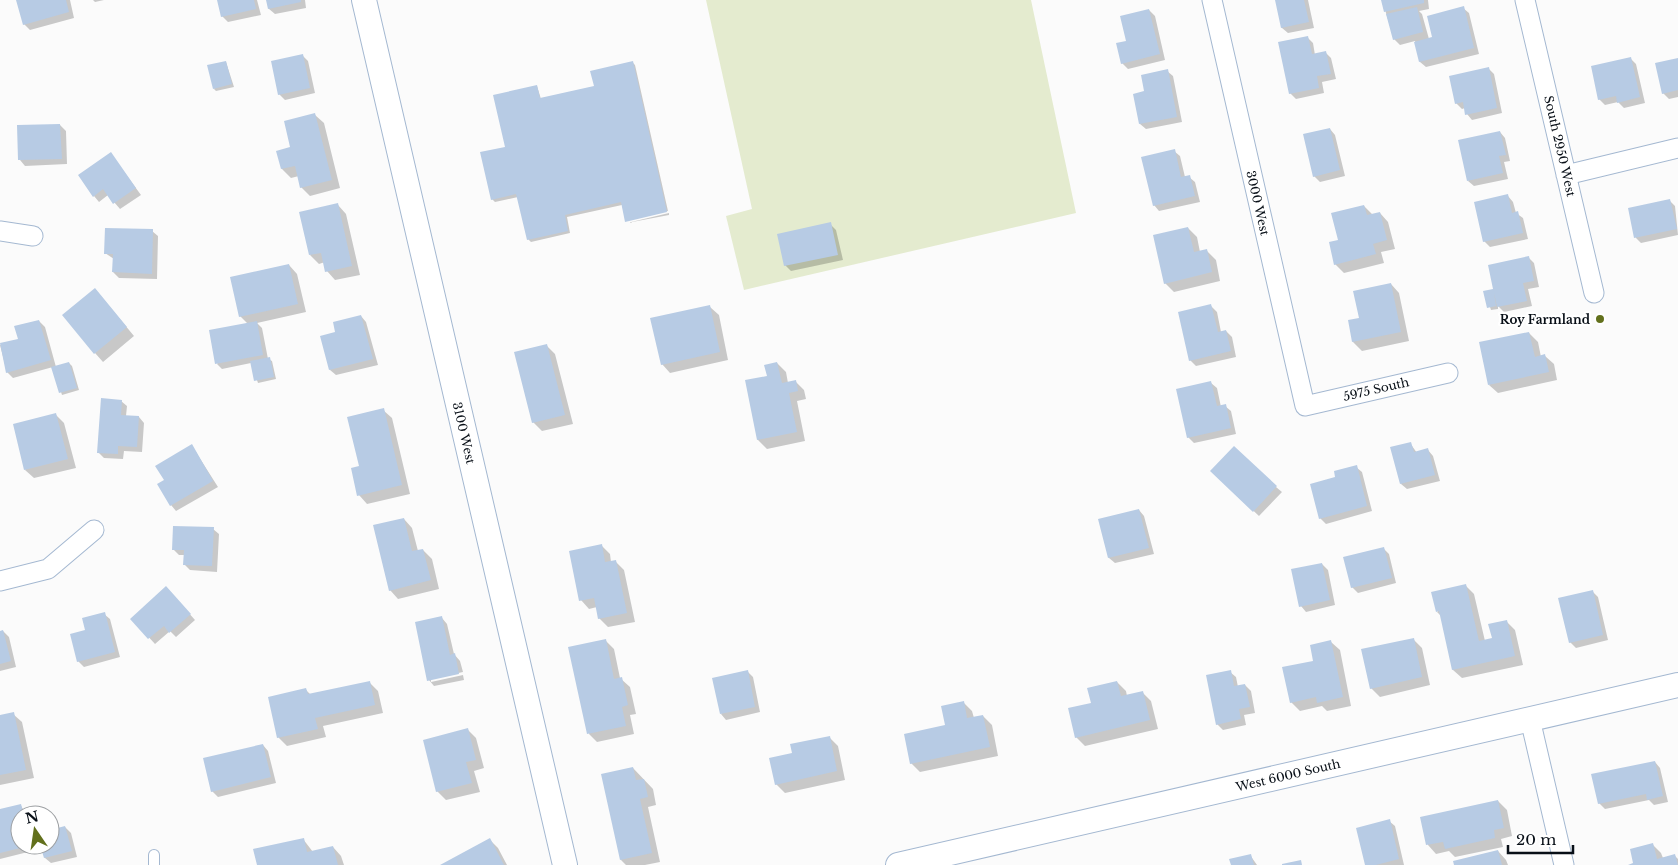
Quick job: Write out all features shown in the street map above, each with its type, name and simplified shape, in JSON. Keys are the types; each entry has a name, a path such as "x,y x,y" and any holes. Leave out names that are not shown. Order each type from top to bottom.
{"street":[{"name":"3100 West","path":"364,0 564,865"},
{"name":"3000 West","path":"1212,0 1305,406"},
{"name":"South 2950 West","path":"1525,0 1594,293"},
{"path":"1566,176 1678,148"},
{"path":"0,231 32,236"},
{"name":"5975 South","path":"1305,406 1448,373"},
{"path":"0,581 48,569 94,530"},
{"name":"West 6000 South","path":"898,865 945,860 1678,685"},
{"path":"1530,720 1564,865"}],"green space":[{"path":"706,0 1031,0 1076,213 744,290 726,216 752,209"}],"building":[{"path":"16,0 66,0 69,12 23,25"},
{"path":"217,0 254,0 256,9 221,17"},
{"path":"266,0 301,0 301,2 268,9"},
{"path":"1275,0 1304,0 1309,22 1281,28"},
{"path":"1381,0 1424,0 1424,3 1384,12"},
{"path":"1464,6 1474,48 1419,62 1414,42 1432,37 1427,16"},
{"path":"1417,7 1423,32 1393,40 1386,14"},
{"path":"1149,9 1160,54 1121,64 1116,43 1126,41 1120,16"},
{"path":"1308,36 1312,54 1326,51 1331,74 1317,76 1319,88 1289,94 1278,42"},
{"path":"303,54 310,88 278,95 271,61"},
{"path":"1631,57 1640,97 1617,103 1616,96 1598,100 1591,66"},
{"path":"1678,58 1678,90 1662,94 1655,63"},
{"path":"226,61 232,84 213,89 207,65"},
{"path":"633,61 667,212 625,222 621,202 565,215 568,231 527,240 516,194 491,200 480,152 505,147 493,95 537,85 540,98 594,86 590,71"},
{"path":"1489,67 1497,108 1465,115 1463,102 1455,104 1449,76"},
{"path":"1168,69 1177,117 1139,124 1133,94 1144,91 1141,75"},
{"path":"315,113 332,180 300,188 295,166 281,169 276,151 290,147 284,121"},
{"path":"60,124 62,159 18,160 17,125"},
{"path":"1330,128 1340,170 1313,177 1303,134"},
{"path":"1500,131 1506,155 1499,156 1503,173 1467,181 1458,140"},
{"path":"1175,149 1181,177 1190,175 1195,196 1153,206 1141,157"},
{"path":"111,152 136,188 113,204 103,189 93,197 78,175"},
{"path":"1508,194 1512,213 1518,211 1523,233 1483,242 1474,202"},
{"path":"1670,199 1677,229 1634,238 1628,208"},
{"path":"338,203 352,266 325,272 321,253 309,255 299,212"},
{"path":"1364,205 1367,215 1380,212 1387,240 1373,244 1376,254 1334,265 1329,242 1338,240 1331,213"},
{"path":"831,222 838,255 784,266 777,234"},
{"path":"1188,227 1194,252 1207,249 1212,272 1164,284 1153,235"},
{"path":"105,228 153,229 152,274 112,272 113,254 104,254"},
{"path":"1529,256 1534,281 1523,283 1527,301 1497,307 1494,293 1496,306 1487,308 1483,291 1493,289 1488,265"},
{"path":"289,264 298,304 239,317 230,277"},
{"path":"1391,283 1401,332 1352,342 1348,320 1359,318 1353,291"},
{"path":"95,288 127,327 94,354 62,315"},
{"path":"1211,304 1218,332 1226,330 1231,351 1189,361 1178,312"},
{"path":"710,305 720,352 661,365 650,318"},
{"path":"361,315 373,359 329,370 320,336 335,332 333,322"},
{"path":"39,320 51,360 6,373 0,343 18,339 14,326"},
{"path":"257,321 263,355 215,364 209,330"},
{"path":"1529,332 1535,357 1545,354 1549,372 1488,385 1479,342"},
{"path":"547,344 565,415 532,423 514,352"},
{"path":"270,357 274,377 254,381 250,361"},
{"path":"69,362 77,388 59,393 51,367"},
{"path":"777,362 782,383 796,380 798,391 789,393 797,432 757,440 745,380 767,376 764,365"},
{"path":"1211,381 1217,406 1226,404 1231,428 1187,438 1176,389"},
{"path":"101,398 122,400 121,415 139,416 137,447 118,446 118,454 97,453"},
{"path":"384,408 402,485 357,496 351,468 359,466 347,417"},
{"path":"56,413 68,459 24,470 13,424"},
{"path":"1411,442 1414,452 1428,448 1435,475 1400,484 1390,447"},
{"path":"192,444 213,481 170,506 157,484 164,480 155,466"},
{"path":"1234,446 1277,486 1253,512 1210,471"},
{"path":"1357,465 1367,506 1319,519 1310,484 1335,477 1334,471"},
{"path":"1139,509 1149,548 1108,558 1098,519"},
{"path":"404,518 412,551 423,549 431,580 389,591 373,525"},
{"path":"173,526 214,527 212,566 183,565 184,550 172,550"},
{"path":"602,544 605,562 616,560 627,613 598,619 594,598 579,601 569,551"},
{"path":"1384,547 1392,578 1351,588 1343,557"},
{"path":"1322,563 1330,600 1299,607 1291,569"},
{"path":"1466,584 1479,641 1492,638 1488,624 1507,620 1515,656 1452,670 1439,611 1436,612 1431,592"},
{"path":"166,586 191,614 169,633 164,626 148,639 130,619"},
{"path":"1593,590 1603,635 1569,643 1558,598"},
{"path":"105,612 115,652 77,662 70,634 85,630 82,618"},
{"path":"442,616 450,655 455,653 459,674 427,681 415,622"},
{"path":"3,630 11,661 0,664 0,631"},
{"path":"1414,638 1422,677 1370,689 1361,649"},
{"path":"606,639 614,679 622,677 628,705 622,707 626,726 587,734 568,647"},
{"path":"1331,640 1343,697 1317,703 1316,697 1290,703 1282,667 1313,661 1310,645"},
{"path":"748,670 755,707 720,714 712,678"},
{"path":"1231,670 1234,686 1245,684 1250,707 1239,709 1241,719 1216,725 1206,675"},
{"path":"370,681 375,705 315,718 318,729 277,738 268,697 306,688 308,694"},
{"path":"1117,681 1121,696 1143,691 1150,720 1075,738 1068,708 1091,703 1087,688"},
{"path":"964,701 967,718 983,715 990,747 910,764 904,734 945,725 941,706"},
{"path":"14,712 26,770 0,775 0,715"},
{"path":"468,728 476,760 466,762 472,783 436,792 423,740"},
{"path":"830,736 837,771 775,785 769,758 792,753 790,744"},
{"path":"263,744 271,777 211,792 203,758"},
{"path":"1655,761 1663,796 1647,800 1646,794 1598,804 1591,774"},
{"path":"633,767 636,780 644,779 648,797 640,799 652,853 620,860 601,774"},
{"path":"1498,800 1504,828 1494,830 1495,838 1445,849 1443,842 1426,845 1420,817"},
{"path":"10,807 10,850 0,853 0,809"},
{"path":"1390,819 1399,859 1376,865 1365,865 1356,828"},
{"path":"65,826 72,851 60,854 60,827"},
{"path":"304,838 307,852 333,846 338,865 257,865 253,849"},
{"path":"490,838 504,865 440,865"},
{"path":"1653,843 1657,859 1675,854 1678,865 1628,865 1633,863 1630,849"},
{"path":"1498,850 1502,865 1454,865 1453,861"},
{"path":"1251,854 1254,865 1231,865 1229,859"},
{"path":"43,855 56,855 44,858"},
{"path":"1301,860 1302,865 1282,865 1282,864"}],"place":[{"name":"Roy Farmland","path":"1600,319"}]}
